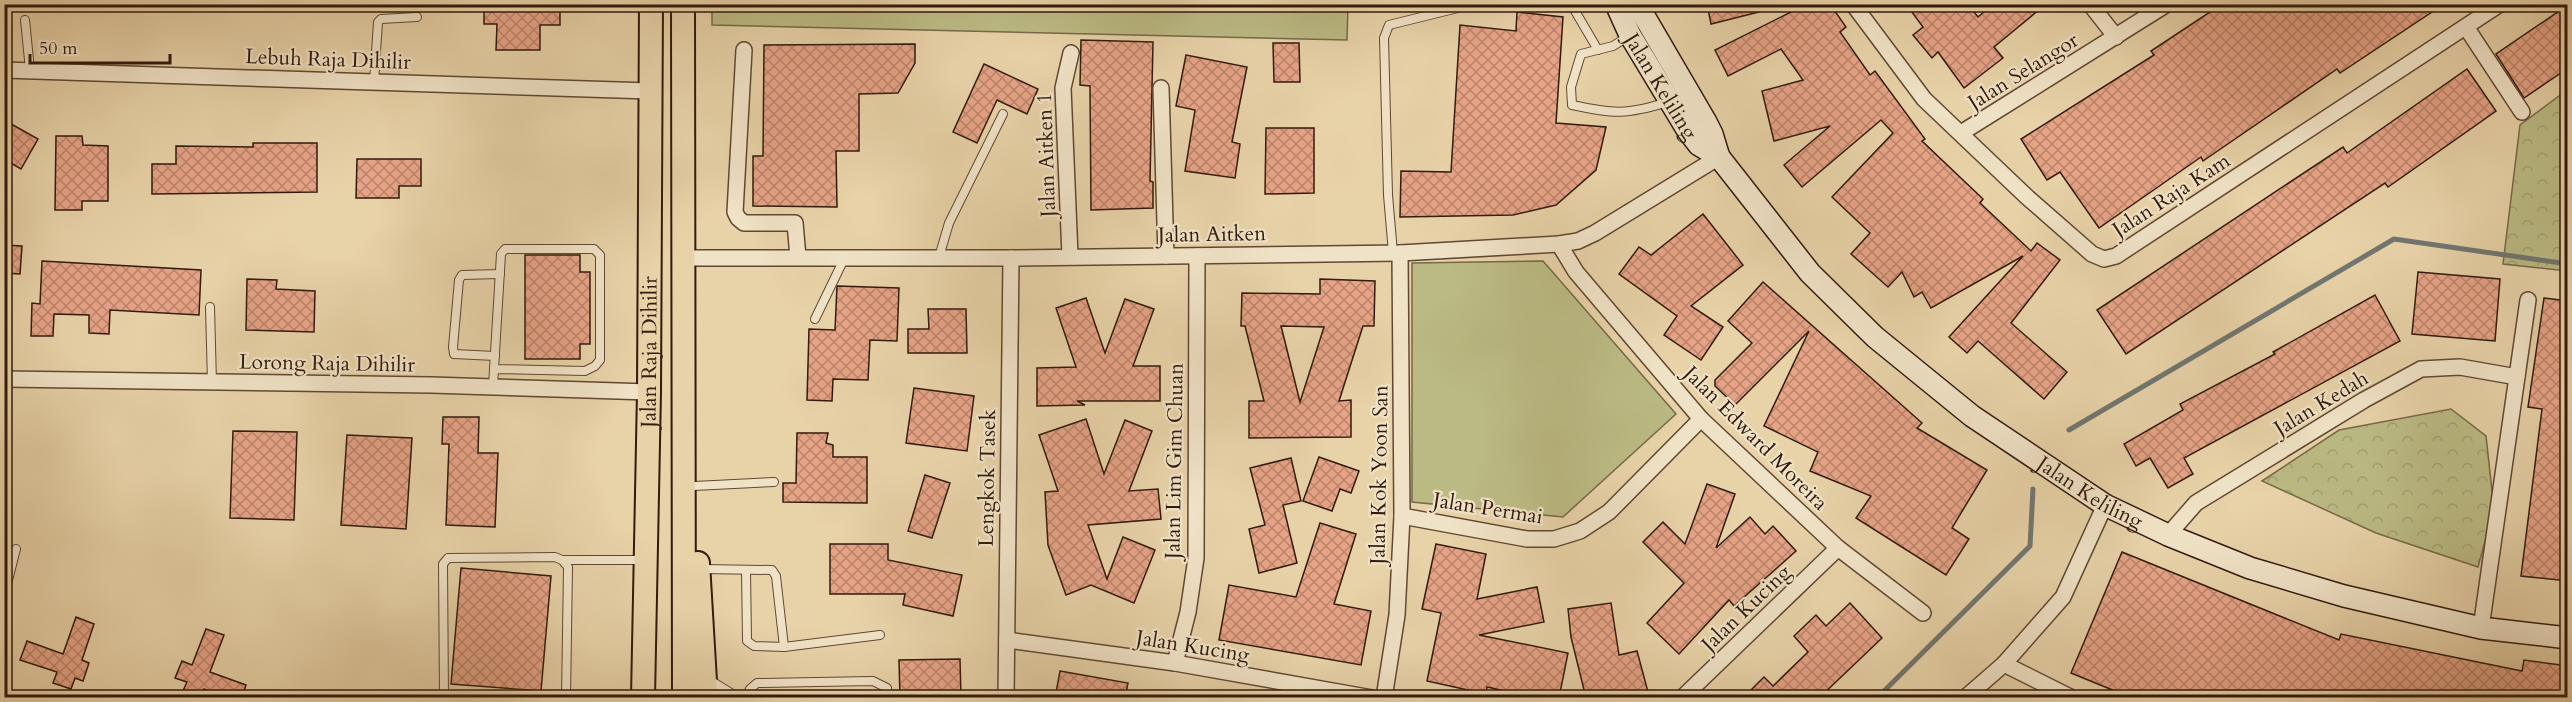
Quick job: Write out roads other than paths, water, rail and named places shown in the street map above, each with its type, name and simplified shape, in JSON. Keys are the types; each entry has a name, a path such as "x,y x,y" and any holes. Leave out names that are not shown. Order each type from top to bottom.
{"main road":[{"name":"Jalan Raja Dihilir","path":"643,696 649,392 651,4"},
{"name":"Jalan Raja Dihilir","path":"682,4 684,698"},
{"name":"Jalan Keliling","path":"1616,4 1630,35 1699,146 1719,158"},
{"name":"Jalan Keliling","path":"1637,4 1709,128 1719,158 1810,273 1875,337 1972,416 2104,505 2168,535 2260,571 2344,596 2481,628 2568,638"},
{"path":"684,318 707,690"}],"street":[{"name":"Jalan Raja Kam","path":"1853,4 1924,99 2027,197 2092,254 2098,258 2110,259 2500,4"},
{"path":"2090,4 2116,37"},
{"name":"Jalan Selangor","path":"1961,133 2167,4"},
{"path":"2466,27 2522,112"},
{"path":"744,50 735,212 744,223 795,223 798,257"},
{"name":"Jalan Aitken 1","path":"1070,256 1064,88 1071,53"},
{"name":"Lebuh Raja Dihilir","path":"4,70 651,91"},
{"path":"1161,88 1166,256"},
{"name":"Jalan Aitken","path":"683,258 1011,258 1397,253 1559,244 1578,241 1595,233 1719,158"},
{"name":"Jalan Edward Moreira","path":"1559,244 1576,273 1701,419 1838,548 1923,613"},
{"name":"Jalan Kok Yoon San","path":"1384,698 1397,615 1402,516 1397,253"},
{"name":"Jalan Lim Gim Chuan","path":"1175,663 1188,612 1196,558 1197,256"},
{"name":"Lengkok Tasek","path":"1006,698 1011,258"},
{"path":"2481,628 2528,300"},
{"name":"Jalan Kedah","path":"2168,535 2196,503 2364,400 2421,369 2460,367 2517,377"},
{"name":"Lorong Raja Dihilir","path":"4,379 493,387 649,392"},
{"name":"Jalan Permai","path":"1402,516 1527,539 1554,539 1580,531 1609,512 1701,419"},
{"path":"1965,698 2004,664 2063,597 2104,505"},
{"name":"Jalan Kucing","path":"1682,698 1838,548"},
{"name":"Jalan Kucing","path":"1006,640 1175,663 1372,698"},
{"path":"2004,664 2072,698"}],"lane":[{"path":"1397,253 1388,195 1384,38 1389,25 1474,4"},
{"path":"1572,4 1598,50"},
{"path":"374,82 378,22 381,18 417,17"},
{"path":"25,20 30,70"},
{"path":"1630,35 1613,46 1581,54 1571,87 1572,105 1613,114 1642,110 1670,102"},
{"path":"939,257 949,223 1003,114"},
{"path":"493,387 494,369 500,274 501,254 505,249 594,249 600,255 600,360 595,366 585,371 494,369"},
{"path":"815,319 845,257"},
{"path":"495,356 454,354 453,347 459,280 462,275 500,274"},
{"path":"210,307 212,383"},
{"path":"694,486 774,482"},
{"path":"4,596 16,549"},
{"path":"444,698 443,564 448,558 555,557 562,560 646,560"},
{"path":"562,560 568,567 566,698"},
{"path":"698,569 772,570 776,576 784,647"},
{"path":"746,570 747,641 754,646 784,647 880,635"},
{"path":"746,698 750,689 757,683 873,681 887,688 890,698"},
{"path":"707,690 739,698"}],"waterway":[{"path":"2069,430 2394,239 2568,264"},
{"path":"1877,698 2030,546 2033,489"}]}
